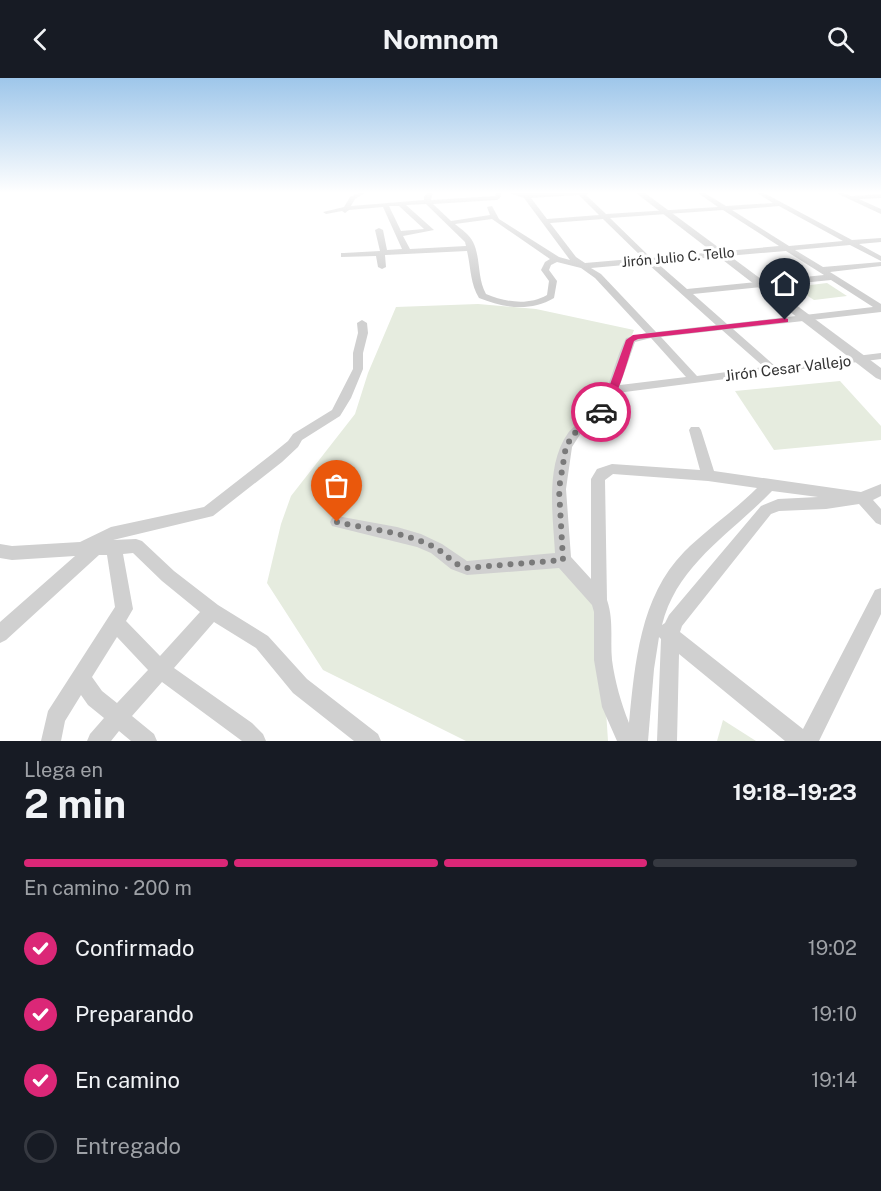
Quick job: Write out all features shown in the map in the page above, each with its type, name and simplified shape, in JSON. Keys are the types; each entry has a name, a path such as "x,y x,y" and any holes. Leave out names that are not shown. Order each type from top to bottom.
{"street":[{"path":"394,224 405,248"},
{"path":"399,234 430,230 423,224"},
{"path":"450,224 467,238 471,248 478,290 482,296 498,303 540,303 551,296 553,281 545,270 548,264 556,259"},
{"path":"503,224 556,259 582,266"},
{"path":"546,224 573,259 598,276 695,380"},
{"path":"612,224 684,292 773,370"},
{"path":"680,224 881,375"},
{"path":"749,224 786,248 881,300"},
{"path":"817,224 881,259"},
{"path":"379,230 382,267"},
{"name":"Jirón Julio C. Tello","path":"582,266 881,240"},
{"path":"344,255 435,243"},
{"path":"405,248 471,248"},
{"path":"684,292 760,285 881,264"},
{"path":"830,272 881,308"},
{"path":"599,600 563,560 559,489 566,446 577,430 602,412 613,390 630,340 651,334 881,308"},
{"path":"0,634 87,549 122,531 208,512 277,458 293,444 297,437 336,413 358,369 357,353 363,333 362,323"},
{"name":"Jirón Cesar Vallejo","path":"613,390 881,356"},
{"path":"695,430 708,476"},
{"path":"627,741 612,707 603,660 603,612 599,600 598,479 602,473 612,469 708,476 862,498 881,519"},
{"path":"638,741 653,622 668,584 688,560 770,484"},
{"path":"667,741 670,635 675,621 766,510 778,505 826,503 862,498 881,490"},
{"path":"337,522 435,546 457,565 466,568 563,560"},
{"path":"0,550 12,553 136,546 168,576 212,611 262,642 300,686 371,741"},
{"path":"51,741 56,718 124,609 114,547"},
{"path":"808,741 881,596"},
{"path":"97,741 212,611"},
{"path":"653,622 801,741"},
{"path":"116,623 161,670 245,730 256,741"},
{"path":"81,679 95,698 147,741"}],"shaded area":[{"path":"827,283 847,296 814,300 794,287"},
{"path":"478,304 536,309 634,330 606,401 574,439 560,491 559,561 599,603 608,741 466,741 323,670 267,583 281,524 291,496 355,414 368,373 396,307"},
{"path":"840,381 881,426 881,440 774,450 735,391"},
{"path":"723,720 756,741 717,741"}],"way so far":[{"path":"337,522 435,546 457,565 466,568 563,560 559,527 559,489 566,446 577,430 601,412"}],"route":[{"path":"601,412 613,390 630,340 659,333 785,320"}]}
